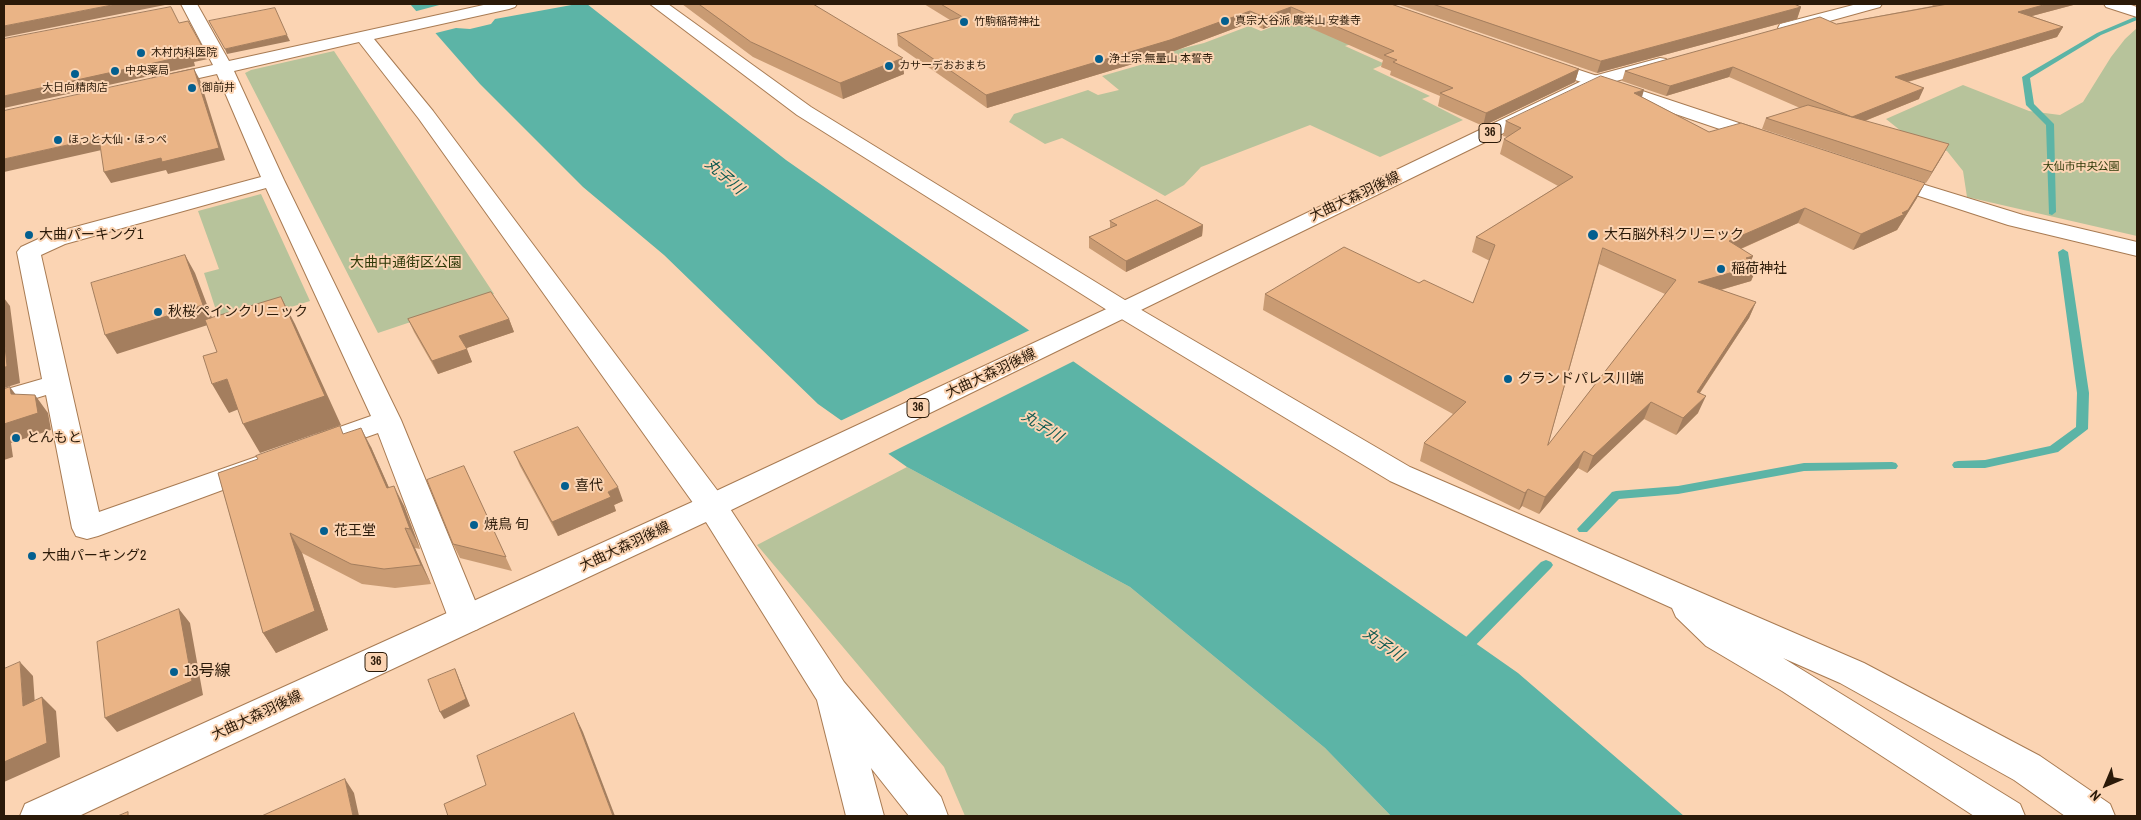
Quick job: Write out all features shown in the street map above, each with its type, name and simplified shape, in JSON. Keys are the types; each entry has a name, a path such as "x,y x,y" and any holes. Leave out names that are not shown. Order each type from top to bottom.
{"street":[{"path":"138,86 509,4"},
{"path":"658,4 804,111 1124,310 1400,474 1852,673 2027,768 2096,816"},
{"path":"1770,33 1874,4"},
{"path":"2112,4 2137,12"},
{"path":"172,11 190,5 223,67 273,180 387,420 466,620"},
{"path":"369,35 712,506 831,692 927,809 929,816"},
{"path":"1526,57 1785,145"},
{"name":"大曲大森羽後線","path":"39,816 712,506 1124,310 1596,81 1676,59"},
{"path":"1869,174 2016,220 2137,249"},
{"path":"273,180 57,239 29,252 87,528 387,420"},
{"path":"4,399 58,383"},
{"path":"1674,595 1718,637 1794,682 2006,816"},
{"path":"831,692 865,816"}],"green space":[{"path":"1297,4 1412,25 1345,46 1385,64 1373,69 1430,96 1422,99 1463,120 1380,157 1310,125 1201,167 1184,185 1165,196 1062,138 1045,144 1009,122 1014,114 1088,90 1098,95 1119,90 1102,76 1154,61 1148,57 1204,43 1249,26 1261,31 1315,11"},
{"name":"大仙市中央公園","path":"2137,28 2137,236 1967,197 1963,171 1947,151 1911,139 1886,119 1963,85 2029,111 2060,115 2083,102 2111,57 2125,39"},
{"name":"大曲中通街区公園","path":"334,51 494,294 378,333 245,73"},
{"path":"261,194 310,301 222,329 204,273 219,269 198,211"},
{"path":"907,467 1130,587 1325,748 1391,816 965,816 944,767 757,545"}],"water":[{"name":"丸子川","path":"410,4 587,4 786,160 1518,673 1684,816 1391,816 1325,748 1130,587 907,467 818,404 664,255 583,187 480,84"}],"pier":[{"path":"443,4 577,4 495,19 491,24 470,29 456,28 432,34 413,12"},
{"path":"1030,330 1074,361 886,455 838,422"}],"building":[{"path":"4,4 117,4 4,26"},
{"path":"699,4 813,4 903,58 840,83 751,42"},
{"path":"941,4 1391,4 1579,69 1486,113 1440,93 1453,88 1393,62 1397,60 1384,55 1394,51 1291,7 1264,17 1250,11 1170,40 986,95 897,34 962,17"},
{"path":"1433,4 1794,4 1801,7 1601,61"},
{"path":"1948,4 2047,4 2018,12 2063,27 1895,77 1924,88 1852,117 1733,67 1670,86 1625,71 1820,17 1836,24"},
{"path":"171,7 179,23 188,21 203,48 188,51 190,55 4,96 4,39"},
{"path":"275,8 287,35 225,49 209,21"},
{"path":"194,69 219,148 162,162 161,158 104,172 99,138 4,159 4,111"},
{"path":"1601,76 1644,90 1634,93 1709,132 1741,123 1925,183 1908,210 1902,213 1905,214 1861,234 1805,208 1729,241 1753,256 1746,258 1758,265 1698,282 1756,302 1697,392 1706,396 1683,418 1651,402 1593,456 1584,451 1545,497 1528,489 1525,493 1424,443 1466,402 1265,294 1344,247 1419,283 1424,280 1473,303 1495,245 1476,237 1573,177 1504,139 1521,128 1506,121","holes":["1603,248 1676,280 1548,445"]},
{"path":"1808,105 1949,144 1932,172 1766,118"},
{"path":"1157,200 1203,225 1126,261 1089,237 1117,225 1110,221"},
{"path":"185,255 203,305 105,335 91,283"},
{"path":"491,292 509,319 459,336 467,349 432,361 408,319"},
{"path":"281,297 325,396 243,424 227,379 212,384 203,356 217,352 205,320"},
{"path":"4,336 7,366 4,368"},
{"path":"10,387 11,394 35,395 38,413 4,424 4,389"},
{"name":"花王堂","path":"340,426 343,434 361,428 387,488 394,486 410,529 405,528 421,565 384,569 351,564 290,533 315,611 263,633 218,473 258,459 256,456"},
{"name":"喜代","path":"578,427 618,487 608,492 611,497 552,522 514,452"},
{"name":"焼鳥 旬","path":"464,466 506,557 453,544 427,480"},
{"path":"179,609 192,681 105,718 97,642"},
{"path":"20,662 23,706 42,697 47,743 4,762 4,669"},
{"path":"455,669 466,699 440,712 428,680"},
{"path":"574,713 613,816 448,816 444,804 486,785 477,756"},
{"path":"345,779 353,816 262,816"},
{"path":"128,812 128,816 118,816"}],"waterway":[{"path":"2052,212 2050,124 2030,105 2026,77 2099,34 2137,18"},
{"path":"1958,465 1985,464 2054,449 2082,429 2083,393 2063,252"},
{"path":"1583,529 1616,495 1678,490 1804,467 1892,466"},
{"path":"1462,650 1546,565"}],"place":[{"name":"真宗大谷派 廣栄山 安養寺","path":"1225,21"},
{"name":"竹駒稲荷神社","path":"964,22"},
{"name":"木村内科医院","path":"141,53"},
{"name":"浄土宗 無量山 本誓寺","path":"1099,59"},
{"name":"カサーデおおまち","path":"889,66"},
{"name":"中央薬局","path":"115,71"},
{"name":"大日向精肉店","path":"75,74"},
{"name":"御前井","path":"192,88"},
{"name":"ほっと大仙・ほっぺ","path":"58,140"},
{"name":"大曲パーキング1","path":"29,235"},
{"name":"大石脳外科クリニック","path":"1593,235"},
{"name":"稲荷神社","path":"1721,269"},
{"name":"秋桜ペインクリニック","path":"158,312"},
{"name":"グランドパレス川端","path":"1508,379"},
{"name":"とんもと","path":"16,438"},
{"name":"喜代","path":"565,486"},
{"name":"焼鳥 旬","path":"474,525"},
{"name":"花王堂","path":"324,531"},
{"name":"大曲パーキング2","path":"32,556"},
{"name":"13号線","path":"174,672"}]}
